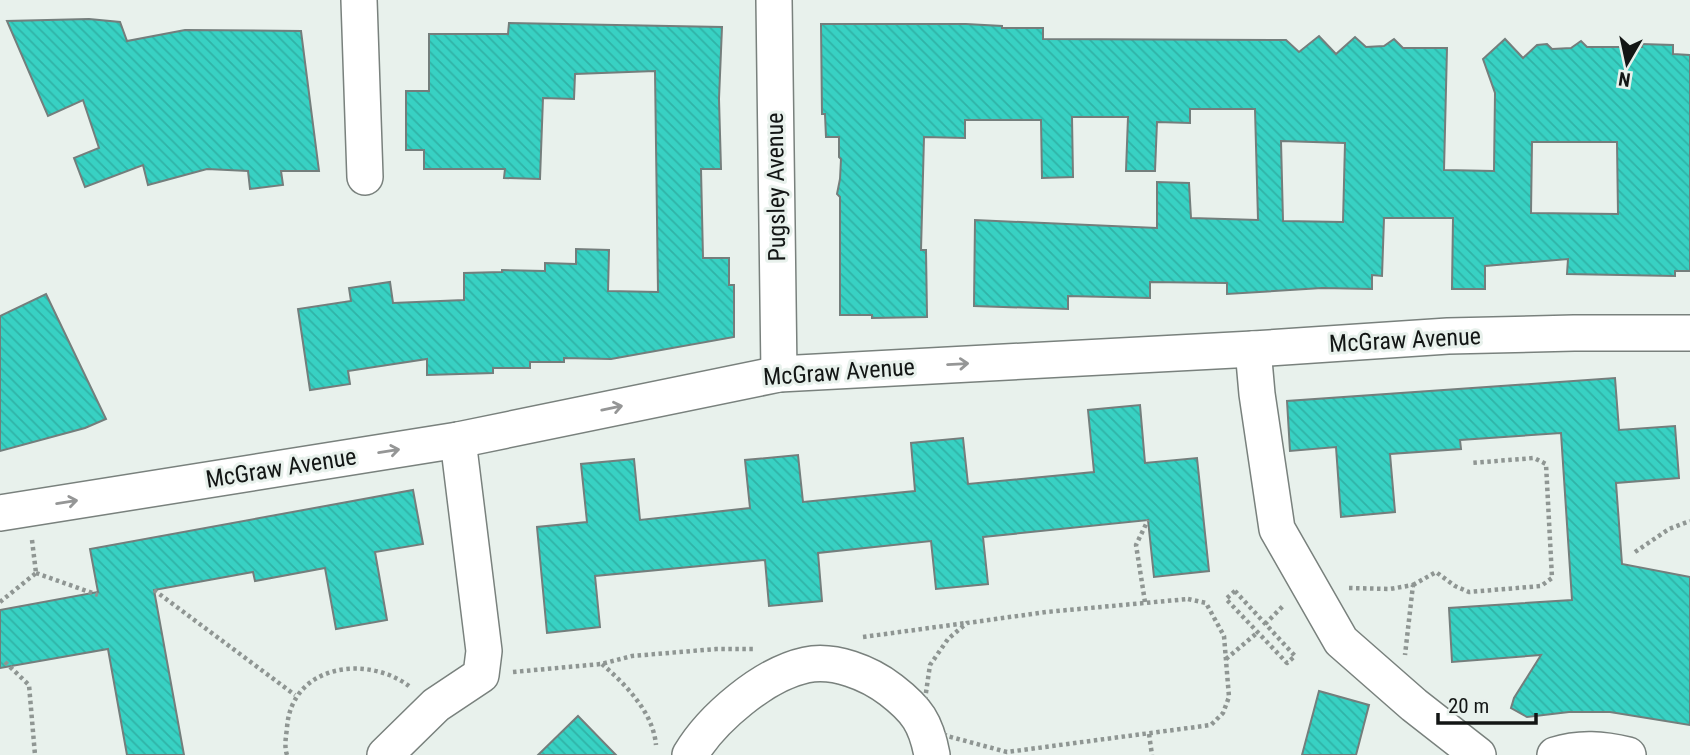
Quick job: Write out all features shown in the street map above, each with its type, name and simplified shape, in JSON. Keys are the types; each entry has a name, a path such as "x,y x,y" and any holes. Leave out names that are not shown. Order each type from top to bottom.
{"street":[{"path":"359,0 365,177"},
{"name":"Pugsley Avenue","path":"774,0 779,373"},
{"name":"McGraw Avenue","path":"0,513 458,440 779,373 1253,349 1448,336 1574,332 1690,333"},
{"path":"1253,349 1277,529 1340,641 1478,755"},
{"path":"385,755 436,705 481,675 484,651 458,440"},
{"path":"691,755 734,704 780,674 808,664 839,666 862,673 884,685 905,701 922,720 932,755"},
{"path":"1555,755 1566,751 1601,749 1628,755"}],"path":[{"path":"1307,582 1361,590 1390,589 1413,585 1436,572 1455,586 1469,592 1541,586 1552,578 1546,464 1534,458 1471,463"},
{"path":"1145,603 1136,545 1148,520"},
{"path":"1635,552 1669,529 1690,521"},
{"path":"31,536 36,573"},
{"path":"36,573 98,595"},
{"path":"0,602 36,573"},
{"path":"1401,694 1413,585"},
{"path":"154,590 295,695"},
{"path":"1235,591 1295,656 1287,663 1258,632 1226,599 1235,591"},
{"path":"1188,599 1206,603 1224,636 1226,659 1229,697 1223,713 1211,725 1007,752 947,736 922,720 930,665 948,639 967,623 1046,612 1188,599"},
{"path":"1226,659 1258,632"},
{"path":"531,670 601,664 632,656 716,649 755,649"},
{"path":"5,662 29,685 35,755"},
{"path":"601,664 620,680 640,703 655,736 657,755"},
{"path":"286,755 287,720 295,695 320,677 338,670 365,667 398,677 436,705"},
{"path":"1149,734 1152,755"}],"building":[{"path":"89,19 120,22 127,41 185,30 301,31 319,171 281,171 283,185 250,189 248,171 207,169 148,185 143,165 85,187 74,158 99,148 83,100 48,116 7,21"},
{"path":"509,23 722,27 719,99 721,169 701,169 703,258 729,258 729,285 734,285 734,337 611,359 564,358 564,362 530,362 530,368 493,368 493,373 427,375 427,359 348,371 350,384 310,390 298,309 351,301 349,288 390,282 393,303 464,300 464,273 545,271 545,263 576,264 576,249 609,250 608,291 658,292 655,71 575,74 574,99 543,98 540,179 504,178 505,169 424,169 424,150 406,150 406,91 429,91 429,34 508,34"},
{"path":"821,24 966,24 1002,28 1043,28 1043,39 1286,40 1299,52 1319,36 1336,54 1355,37 1366,47 1384,46 1394,39 1403,48 1447,48 1444,170 1494,171 1495,93 1483,59 1505,39 1523,58 1537,45 1547,44 1552,49 1571,48 1581,41 1587,47 1673,45 1673,54 1690,55 1690,271 1675,271 1675,276 1567,274 1568,259 1485,266 1485,289 1452,289 1453,218 1384,218 1382,276 1372,275 1372,289 1322,288 1227,294 1227,283 1150,282 1150,298 1068,296 1068,309 974,306 975,220 1157,228 1157,182 1189,183 1191,218 1258,220 1255,109 1190,109 1190,123 1157,122 1155,171 1126,171 1128,117 1072,117 1073,177 1042,178 1041,120 965,120 965,138 924,137 921,250 926,250 927,317 872,318 872,315 840,315 840,197 837,194 841,159 839,137 826,137 825,114 822,114","holes":["1281,141 1345,143 1343,222 1283,221","1532,142 1617,142 1618,214 1531,213"]},
{"path":"46,294 106,419 85,428 0,451 0,316"},
{"path":"1615,378 1619,430 1675,426 1679,478 1616,483 1622,564 1690,577 1690,725 1610,712 1569,712 1527,717 1511,708 1514,698 1541,655 1452,662 1449,608 1572,600 1561,433 1460,440 1461,449 1390,454 1395,512 1341,517 1336,447 1290,451 1287,401"},
{"path":"1140,405 1145,463 1197,458 1209,571 1154,577 1148,520 983,537 988,584 936,589 931,541 818,553 822,601 769,606 765,560 595,576 600,627 547,633 537,527 587,522 581,464 634,459 640,520 750,508 745,460 798,455 803,502 915,491 911,443 963,438 968,484 1094,472 1088,410"},
{"path":"413,490 423,544 375,552 387,620 336,629 325,568 255,581 253,572 154,590 184,755 127,755 108,649 0,668 0,610 98,592 90,549"},
{"path":"1319,691 1369,705 1356,755 1302,755"},
{"path":"578,716 616,755 538,755"}]}
